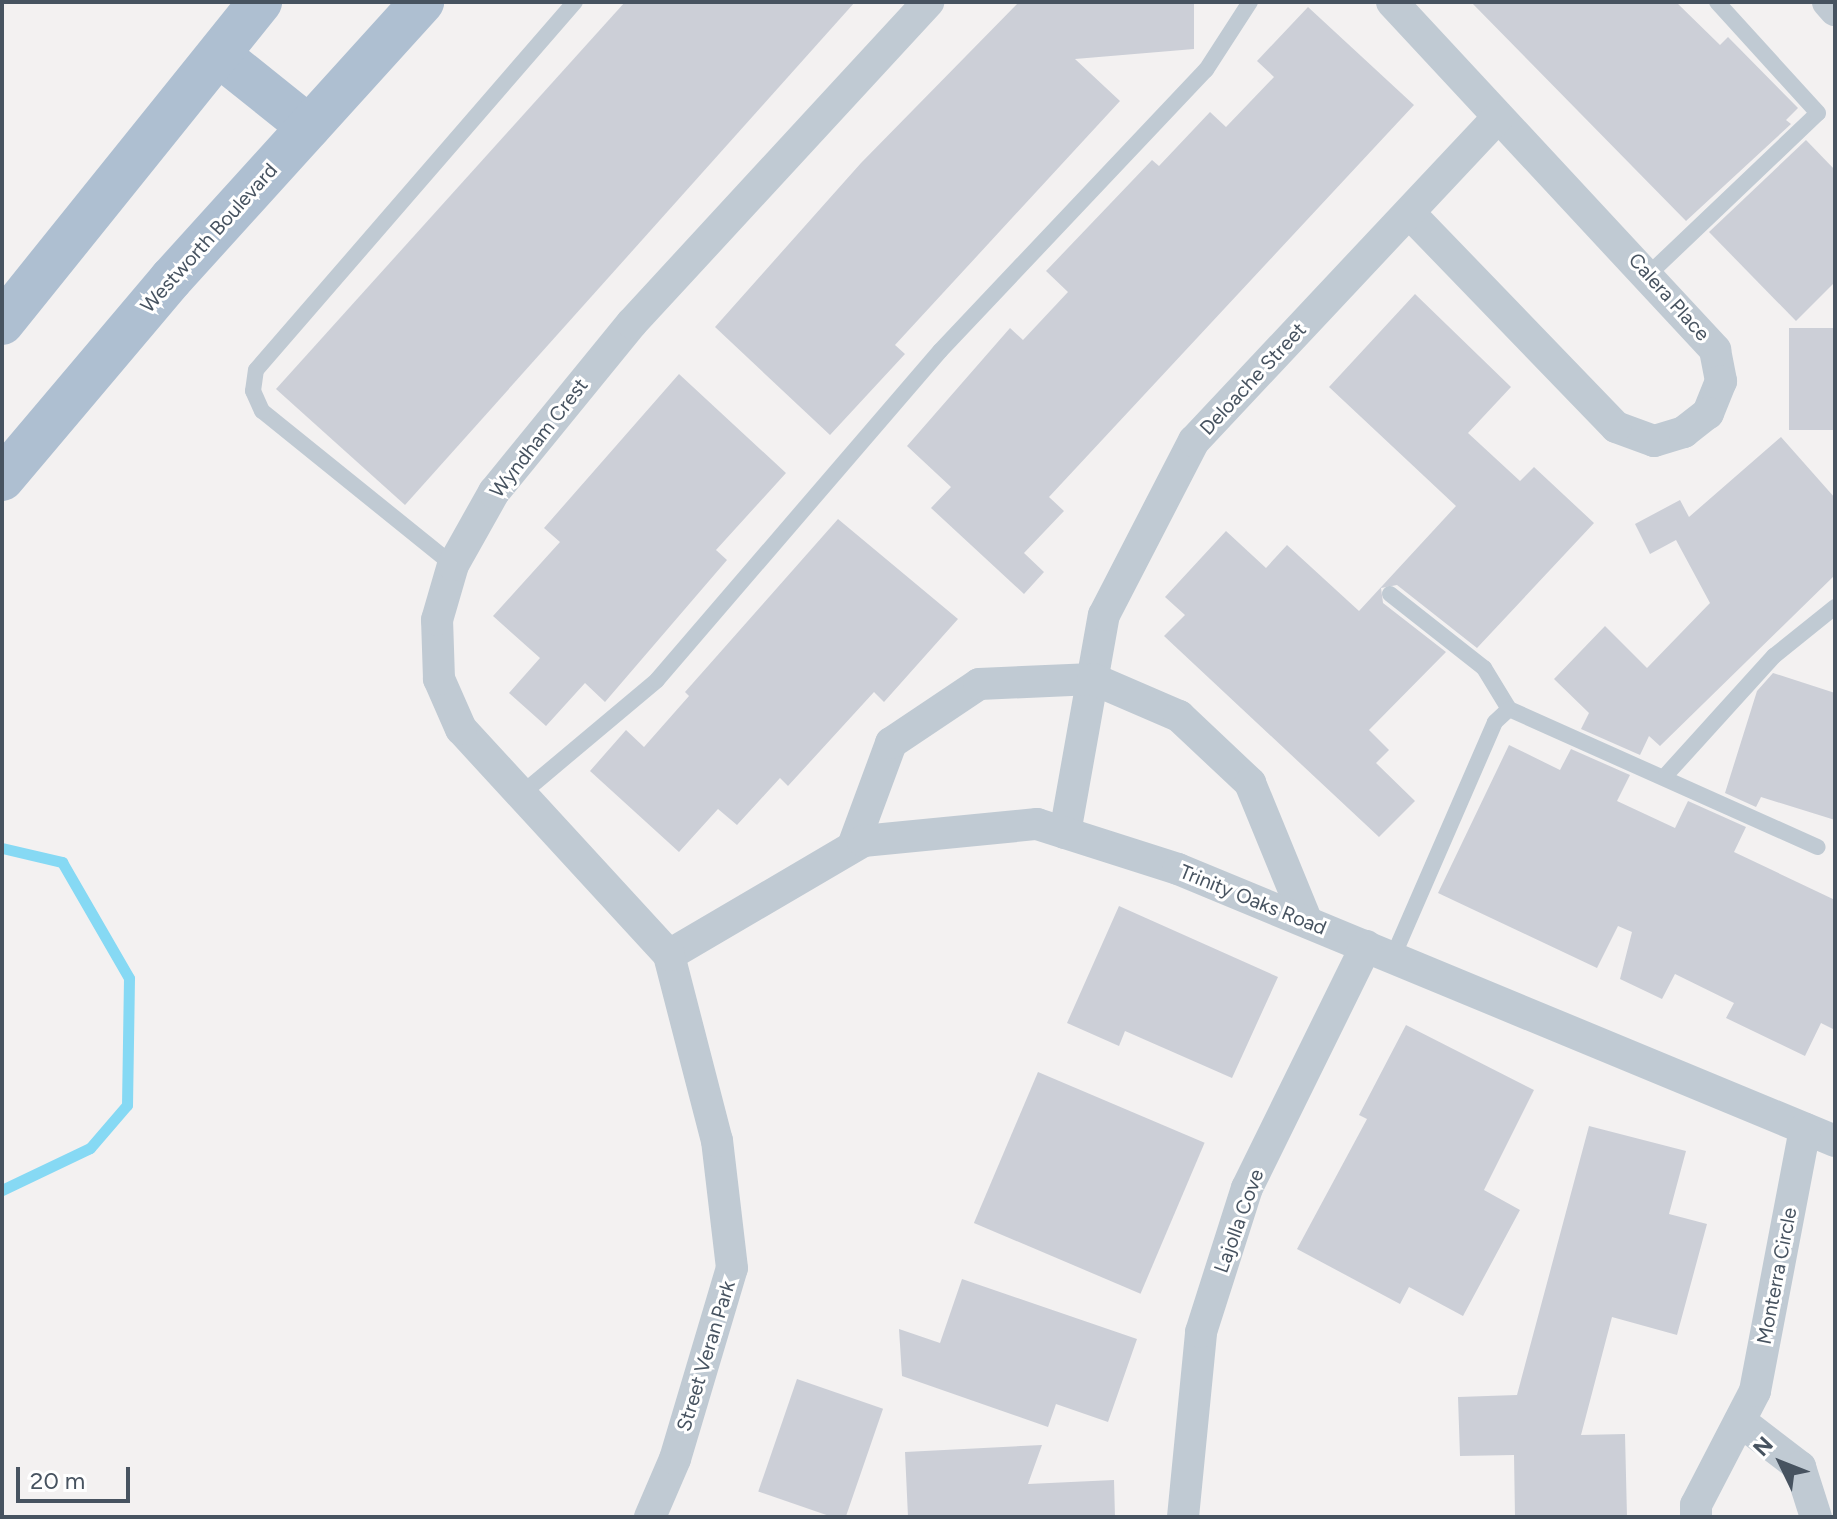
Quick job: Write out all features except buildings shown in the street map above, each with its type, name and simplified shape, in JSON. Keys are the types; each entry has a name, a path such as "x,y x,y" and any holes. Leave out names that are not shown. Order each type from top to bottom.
{"main road":[{"path":"2,323 260,2"},
{"name":"Westworth Boulevard","path":"2,479 422,2"},
{"path":"219,55 309,127"}],"street":[{"name":"Wyndham Crest","path":"669,955 518,797 461,729 439,679 437,620 453,565 494,492 632,323 928,2"},
{"path":"1392,2 1498,117"},
{"path":"1828,2 1835,10"},
{"name":"Deloache Street","path":"1065,833 1104,615 1194,441 1498,117"},
{"name":"Calera Place","path":"1410,214 1616,427 1654,441 1684,432 1708,413 1721,381 1715,350 1649,274 1498,117"},
{"path":"853,846 891,743 979,684 1068,675 1093,679 1179,716 1250,783 1307,922"},
{"name":"Trinity Oaks Road","path":"669,955 853,846 1037,824 1178,869 1835,1141"},
{"name":"Lajolla Cove","path":"1183,1517 1205,1318 1247,1188 1379,953"},
{"name":"Street Veran Park","path":"650,1517 675,1459 732,1268 717,1141 669,955"},
{"name":"Monterra Circle","path":"1696,1517 1755,1391 1805,1129"},
{"path":"1740,1421 1800,1467 1816,1517"}],"lane":[{"path":"453,565 262,411 253,391 256,370 575,2"},
{"path":"518,797 657,680 940,351 1206,70 1250,2"},
{"path":"1649,274 1818,113 1717,2"},
{"path":"1390,594 1484,668 1509,709 1666,775 1818,847"},
{"path":"1666,775 1774,656 1835,607"},
{"path":"1379,953 1495,722 1509,709"}],"waterway":[{"path":"2,848 62,862 129,978 127,1105 90,1148 2,1190"}]}
